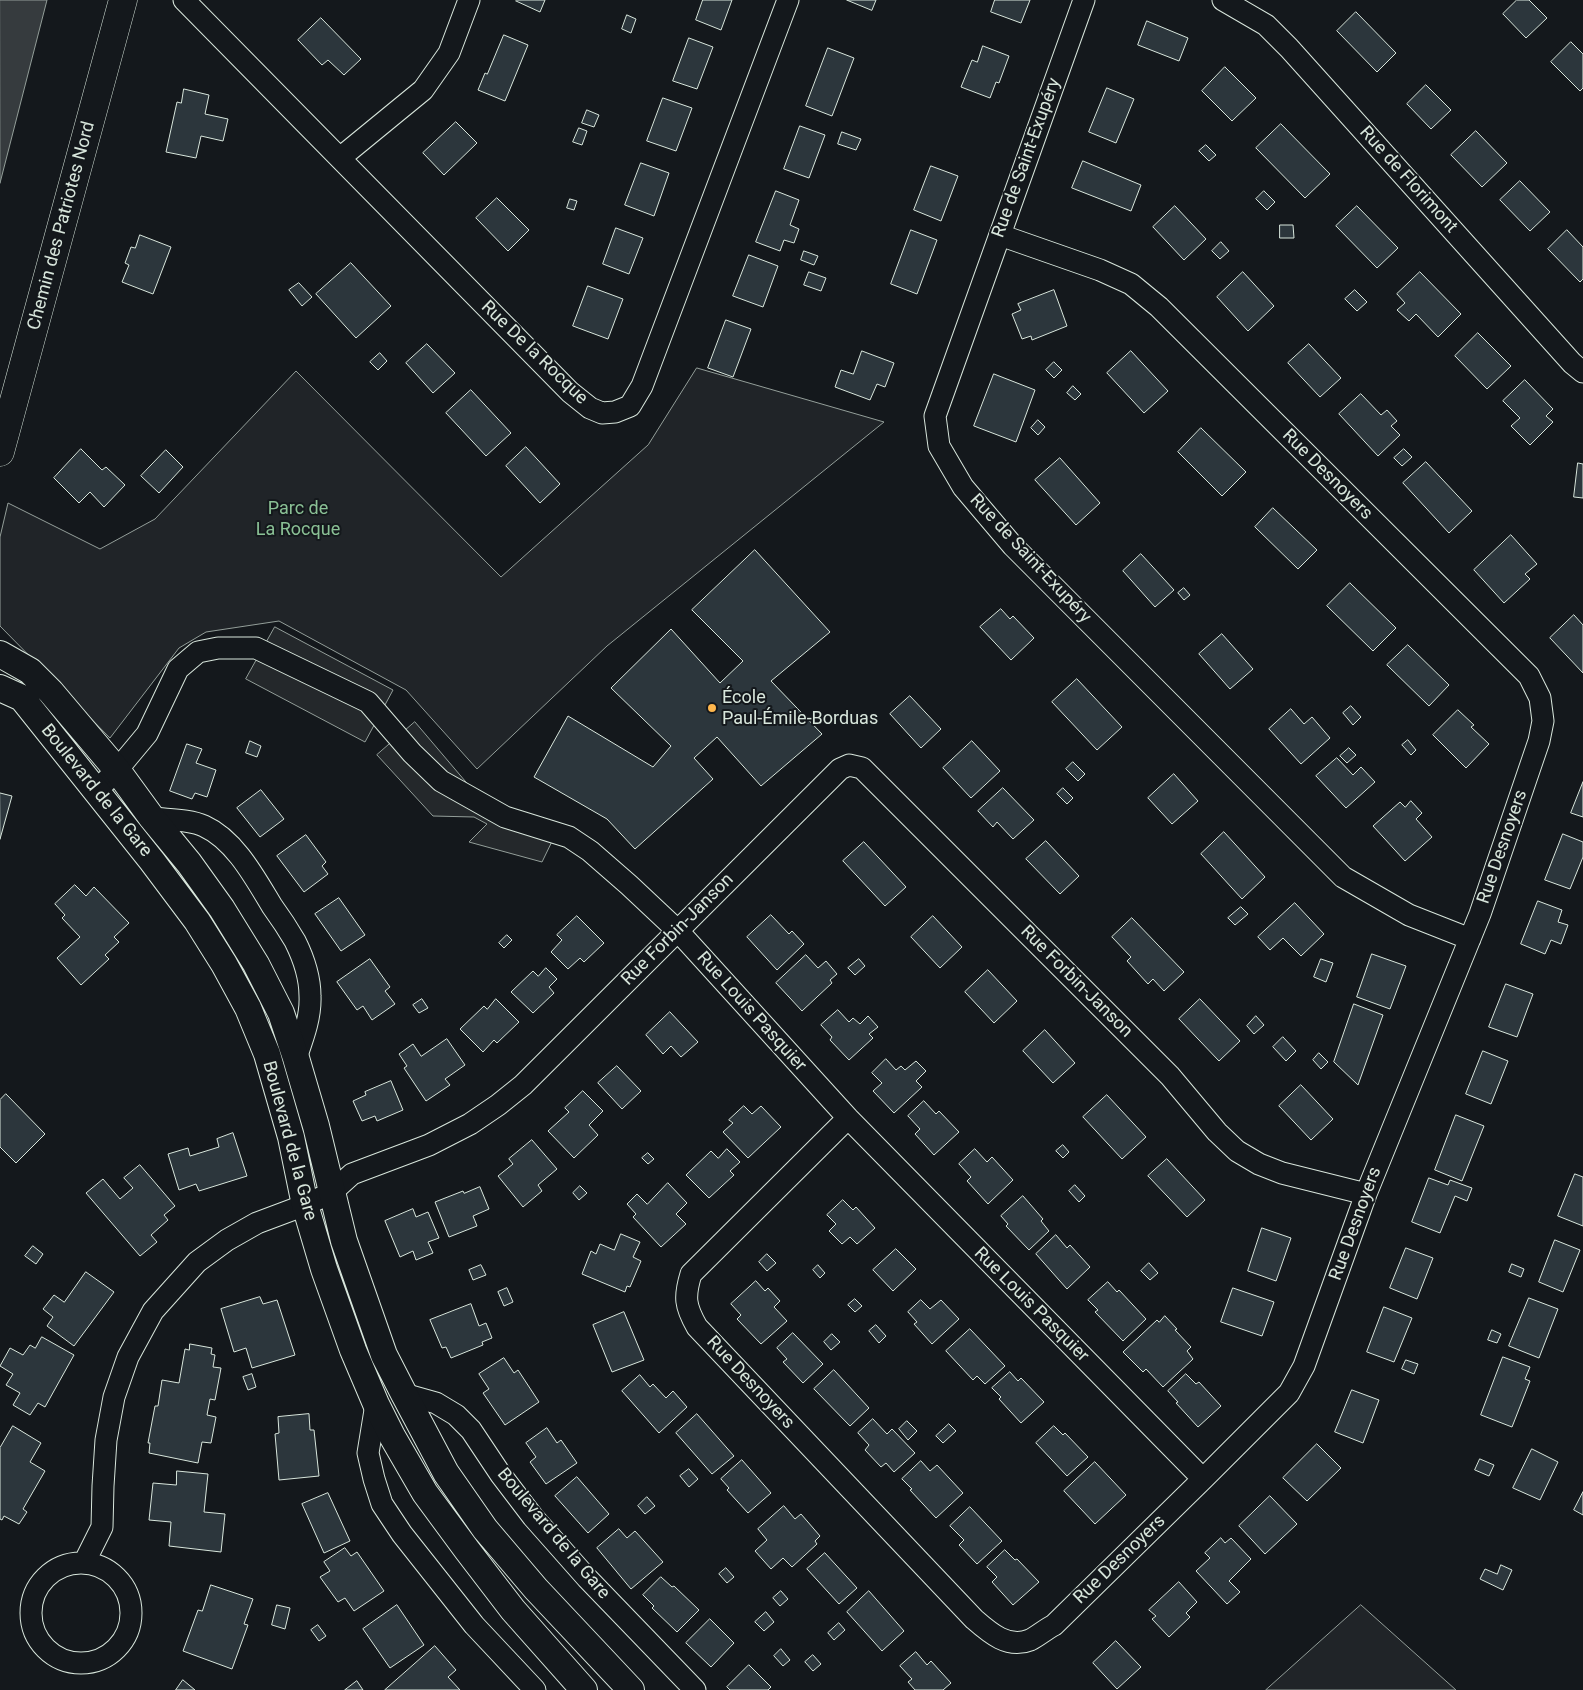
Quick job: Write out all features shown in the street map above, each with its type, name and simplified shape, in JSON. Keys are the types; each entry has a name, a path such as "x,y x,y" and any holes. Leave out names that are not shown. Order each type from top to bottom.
{"main road":[{"name":"Chemin des Patriotes Nord","path":"0,452 122,0"}],"street":[{"name":"Rue De la Rocque","path":"184,0 570,392 590,408 602,412 614,412 630,406 642,386 788,0"},
{"path":"340,158 423,90 449,53 469,0"},
{"name":"Rue de Saint-Exupéry","path":"1084,0 935,416 939,446 963,487 1013,546 1343,877 1409,915 1470,939"},
{"name":"Rue de Florimont","path":"1223,0 1266,25 1289,48 1583,372"},
{"name":"Rue Desnoyers","path":"848,1118 691,1274 686,1291 688,1310 697,1327 974,1619 991,1634 1012,1643 1029,1640 1054,1625 1289,1393 1304,1366 1366,1194 1480,914 1539,741 1543,721 1540,698 1528,676 1152,301 1131,284 1100,270 1000,235"},
{"name":"Rue Louis Pasquier","path":"96,791 117,770 147,734 178,669 198,652 218,648 256,648 368,702 412,753 441,781 505,817 568,838 590,851 678,931 848,1118 1203,1479"},
{"name":"Boulevard de la Gare","path":"0,654 30,671 51,692 117,770 152,818 189,863 256,964 281,1013 316,1126 344,1241 384,1355 404,1394 446,1473 485,1529 536,1589 630,1690"},
{"name":"Boulevard de la Gare","path":"0,688 22,698 197,921 224,964 248,1008 267,1054 291,1136 305,1205 324,1269 353,1350 376,1404 425,1493 513,1610 584,1690"},
{"name":"Rue Forbin-Janson","path":"84,1563 102,1528 106,1440 114,1397 128,1357 153,1311 197,1262 227,1240 257,1223 331,1193 352,1174 429,1145 470,1124 498,1105 523,1085 840,768 849,765 862,768 1170,1076 1217,1132 1237,1151 1259,1164 1282,1173 1366,1194"},
{"name":"Boulevard de la Gare","path":"152,818 188,822 204,826 222,838 243,860 295,941 303,960 310,996 308,1019 296,1058"},
{"name":"Boulevard de la Gare","path":"404,1394 436,1404 456,1416 472,1430 501,1475 534,1517 587,1578 695,1690"},
{"path":"376,1404 368,1454 382,1504 402,1534 474,1625 535,1690"},
{"path":"84,1563 104,1568 118,1579 129,1598 131,1616 128,1633 121,1644 108,1656 95,1662 77,1664 62,1661 45,1649 33,1630 30,1606 36,1589 50,1572 66,1565 84,1563"}],"green space":[{"name":"Parc de La Rocque","path":"697,368 884,422 607,646 477,769 406,690 279,621 206,632 179,648 110,738 0,626 0,537 8,503 100,549 155,519 296,371 501,577 648,445"},
{"path":"1361,1605 1456,1690 1266,1690"}],"shaded area":[{"path":"0,0 47,0 0,183"},
{"path":"275,627 393,690 365,742 246,679"},
{"path":"415,722 471,788 504,805 559,827 542,862 469,842 487,824 474,817 433,816 377,755"}],"building":[{"path":"517,0 545,0 540,12"},
{"path":"703,0 732,0 721,30 696,20"},
{"path":"847,0 876,0 872,10"},
{"path":"995,0 1030,0 1021,23 991,12"},
{"path":"1517,0 1529,0 1547,18 1526,38 1503,14"},
{"path":"1356,12 1396,53 1377,72 1337,31"},
{"path":"627,15 636,19 631,33 622,29"},
{"path":"321,18 361,59 344,75 328,60 322,65 298,40"},
{"path":"1147,21 1188,38 1179,61 1138,45"},
{"path":"504,35 528,45 505,101 478,90"},
{"path":"689,38 713,47 697,89 673,81"},
{"path":"1571,42 1583,54 1583,88 1580,91 1551,62"},
{"path":"983,46 1009,56 999,83 996,82 990,98 961,87 972,60 977,62"},
{"path":"828,48 854,58 832,116 806,106"},
{"path":"1225,67 1256,98 1232,121 1202,91"},
{"path":"1426,85 1451,110 1431,129 1407,104"},
{"path":"1107,88 1134,99 1116,143 1089,132"},
{"path":"184,89 209,95 205,114 228,119 223,141 201,136 196,158 166,152 177,102 181,103"},
{"path":"663,98 692,108 676,151 647,141"},
{"path":"587,110 599,115 594,127 582,123"},
{"path":"456,122 477,143 444,175 423,153"},
{"path":"1281,124 1330,174 1305,198 1256,148"},
{"path":"800,126 825,135 809,178 784,169"},
{"path":"579,128 587,131 582,145 573,142"},
{"path":"1476,131 1507,163 1482,187 1451,155"},
{"path":"842,132 861,139 856,150 838,144"},
{"path":"1206,145 1216,155 1209,161 1199,151"},
{"path":"1083,161 1141,185 1131,211 1072,188"},
{"path":"641,163 669,173 654,216 625,205"},
{"path":"931,166 958,176 941,221 914,210"},
{"path":"1520,181 1550,212 1530,231 1500,200"},
{"path":"776,191 799,200 790,225 799,229 794,243 784,240 780,251 756,242"},
{"path":"1264,191 1275,202 1267,210 1256,199"},
{"path":"497,198 529,230 508,251 476,218"},
{"path":"570,199 577,201 574,210 567,208"},
{"path":"1175,206 1206,239 1184,260 1153,227"},
{"path":"1357,206 1398,248 1377,268 1336,226"},
{"path":"1280,225 1293,225 1294,238 1280,238"},
{"path":"616,228 643,238 629,274 603,264"},
{"path":"911,230 937,240 917,294 891,284"},
{"path":"1567,230 1583,247 1583,279 1580,282 1548,249"},
{"path":"140,235 171,247 153,294 122,282 129,265 125,263 131,247 135,248"},
{"path":"1221,242 1229,251 1220,259 1212,251"},
{"path":"804,251 818,256 814,265 801,260"},
{"path":"749,255 778,266 763,307 733,296"},
{"path":"351,263 391,306 356,338 316,294"},
{"path":"809,272 826,278 821,291 804,285"},
{"path":"1243,272 1274,306 1248,331 1217,297"},
{"path":"1420,272 1461,314 1438,337 1416,314 1409,321 1397,310 1405,303 1397,294"},
{"path":"299,283 312,297 302,306 289,290"},
{"path":"588,286 623,299 608,339 573,326"},
{"path":"1054,290 1067,326 1032,340 1031,336 1022,339 1012,314 1021,310 1018,304"},
{"path":"1355,290 1367,302 1357,311 1345,299"},
{"path":"726,320 751,329 733,377 708,368"},
{"path":"1478,333 1511,366 1487,389 1455,356"},
{"path":"427,344 455,373 433,393 406,363"},
{"path":"1309,344 1341,378 1320,397 1288,363"},
{"path":"862,351 894,363 885,387 877,384 870,400 835,387 841,370 853,374"},
{"path":"1131,351 1168,391 1144,413 1107,373"},
{"path":"380,353 387,361 378,370 370,362"},
{"path":"1054,362 1062,370 1054,378 1046,370"},
{"path":"994,374 1035,390 1016,442 974,426"},
{"path":"1525,380 1553,409 1546,416 1553,422 1530,445 1511,426 1520,418 1503,401"},
{"path":"1073,386 1081,394 1075,400 1067,393"},
{"path":"471,390 511,433 486,456 446,413"},
{"path":"1361,394 1381,415 1387,410 1397,421 1391,426 1400,435 1378,456 1339,414"},
{"path":"1038,420 1045,427 1038,435 1031,428"},
{"path":"1201,428 1246,472 1222,496 1178,452"},
{"path":"526,447 560,484 540,503 506,466"},
{"path":"81,449 102,470 106,467 125,485 104,507 90,492 79,503 54,478"},
{"path":"1404,449 1412,457 1402,466 1394,458"},
{"path":"166,450 183,467 159,493 141,476"},
{"path":"1060,458 1100,503 1076,525 1035,480"},
{"path":"1426,462 1472,511 1449,533 1403,483"},
{"path":"1578,463 1583,464 1583,498 1574,497"},
{"path":"1273,508 1317,550 1298,569 1255,527"},
{"path":"1511,535 1537,564 1525,574 1530,579 1504,603 1474,570"},
{"path":"755,550 830,632 771,681 822,734 761,786 717,737 694,758 713,779 635,849 607,819 534,777 568,716 653,767 671,746 611,688 671,629 720,683 743,661 692,610"},
{"path":"1141,554 1174,590 1155,607 1123,571"},
{"path":"1350,583 1396,628 1373,651 1327,606"},
{"path":"1184,588 1190,595 1184,600 1178,593"},
{"path":"1001,609 1010,619 1013,616 1034,638 1011,660 980,627"},
{"path":"1574,615 1583,625 1583,673 1550,638"},
{"path":"1222,634 1253,669 1230,689 1199,654"},
{"path":"1408,645 1449,685 1429,706 1387,665"},
{"path":"1077,679 1122,727 1097,750 1052,702"},
{"path":"910,696 941,729 921,748 890,714"},
{"path":"1351,706 1361,717 1353,725 1343,713"},
{"path":"1291,709 1304,724 1312,717 1330,738 1301,764 1269,729"},
{"path":"1458,710 1474,725 1471,727 1489,744 1466,768 1433,735"},
{"path":"1408,740 1416,750 1411,755 1402,745"},
{"path":"250,741 261,746 257,757 246,753"},
{"path":"972,741 1000,771 971,798 943,768"},
{"path":"187,744 202,749 196,763 216,770 207,797 195,793 192,799 170,791"},
{"path":"1349,748 1356,755 1347,763 1340,756"},
{"path":"1337,758 1353,775 1361,767 1375,782 1346,808 1316,776"},
{"path":"1073,762 1085,774 1078,781 1066,769"},
{"path":"1174,774 1198,801 1172,824 1148,798"},
{"path":"1583,782 1583,817 1571,813"},
{"path":"1003,788 1034,820 1013,839 997,822 993,827 978,811"},
{"path":"1063,788 1073,798 1067,804 1057,794"},
{"path":"261,790 284,819 260,837 237,808"},
{"path":"0,793 12,796 0,839"},
{"path":"1411,801 1422,813 1416,819 1432,837 1405,861 1373,826 1400,802 1405,807"},
{"path":"1224,832 1265,877 1242,899 1201,854"},
{"path":"1563,834 1583,842 1583,857 1570,889 1545,880"},
{"path":"306,835 326,862 322,866 328,874 304,892 277,856"},
{"path":"1046,841 1079,876 1060,894 1026,859"},
{"path":"864,842 906,887 885,906 843,861"},
{"path":"75,885 86,896 94,887 129,923 114,937 119,942 105,955 109,959 81,985 57,958 80,937 62,918 65,915 55,904"},
{"path":"339,898 365,935 341,951 315,914"},
{"path":"1538,901 1562,910 1558,922 1568,925 1561,944 1551,940 1545,954 1521,944"},
{"path":"1295,903 1324,934 1301,956 1283,938 1270,950 1258,937"},
{"path":"1241,907 1248,914 1235,925 1228,918"},
{"path":"771,915 789,934 792,931 804,944 777,970 747,937"},
{"path":"577,916 604,943 584,962 580,958 568,969 551,952 562,940 557,935"},
{"path":"933,916 962,947 940,968 911,937"},
{"path":"1132,918 1184,972 1164,991 1153,979 1148,984 1127,961 1131,957 1112,937"},
{"path":"507,935 512,940 504,948 499,943"},
{"path":"1372,954 1406,966 1390,1009 1357,997"},
{"path":"806,955 818,968 826,961 837,974 830,980 832,983 802,1011 776,983"},
{"path":"370,959 390,987 385,991 395,1004 372,1020 363,1006 357,1010 337,982"},
{"path":"859,959 865,966 855,975 848,968"},
{"path":"1321,959 1333,963 1326,982 1314,977"},
{"path":"546,968 557,979 549,987 554,993 533,1013 511,992 533,971 538,976"},
{"path":"988,970 1017,1001 994,1023 965,992"},
{"path":"1506,984 1533,994 1517,1037 1489,1027"},
{"path":"422,999 428,1008 419,1013 413,1005"},
{"path":"496,999 519,1022 497,1043 494,1040 483,1052 460,1029 484,1006 487,1009"},
{"path":"1200,999 1240,1041 1219,1061 1179,1019"},
{"path":"1354,1004 1383,1015 1358,1085 1334,1062"},
{"path":"838,1010 849,1022 853,1018 860,1024 868,1016 878,1027 869,1034 873,1038 849,1060 830,1040 832,1037 821,1025"},
{"path":"670,1012 698,1042 681,1057 671,1046 663,1054 646,1035"},
{"path":"1256,1016 1264,1025 1254,1034 1247,1026"},
{"path":"1045,1030 1075,1063 1053,1083 1023,1051"},
{"path":"1283,1037 1296,1051 1286,1061 1273,1047"},
{"path":"447,1039 465,1065 445,1079 450,1085 426,1101 404,1068 407,1066 399,1054 413,1044 421,1056"},
{"path":"1483,1051 1508,1061 1491,1104 1466,1094"},
{"path":"1319,1053 1328,1062 1321,1069 1313,1060"},
{"path":"886,1059 896,1070 901,1066 905,1070 916,1061 926,1071 916,1081 922,1087 894,1113 873,1091 882,1083 872,1073"},
{"path":"617,1066 641,1091 622,1109 598,1083"},
{"path":"391,1081 403,1110 377,1121 375,1116 362,1121 353,1101 366,1095 365,1092"},
{"path":"1301,1085 1333,1119 1311,1140 1279,1106"},
{"path":"583,1091 603,1111 589,1125 598,1135 574,1158 548,1131 569,1112 565,1108"},
{"path":"6,1094 45,1134 16,1163 0,1147 0,1100"},
{"path":"1107,1095 1146,1137 1122,1159 1083,1117"},
{"path":"924,1101 936,1114 939,1111 959,1132 934,1155 915,1134 920,1129 908,1116"},
{"path":"744,1106 752,1114 761,1106 781,1127 748,1158 723,1132 733,1123 729,1120"},
{"path":"1456,1115 1484,1126 1462,1181 1435,1170"},
{"path":"233,1133 247,1176 199,1191 196,1184 179,1190 168,1154 188,1148 190,1156 219,1147 217,1139"},
{"path":"532,1140 557,1169 538,1185 542,1191 523,1207 498,1176 513,1164 509,1159"},
{"path":"1063,1145 1069,1152 1063,1158 1056,1151"},
{"path":"727,1149 740,1162 730,1171 734,1175 709,1198 686,1175 711,1151 718,1158"},
{"path":"975,1149 987,1162 992,1157 1013,1180 988,1204 967,1181 971,1177 959,1164"},
{"path":"648,1153 654,1159 648,1164 642,1158"},
{"path":"1167,1159 1205,1200 1187,1217 1148,1176"},
{"path":"140,1165 175,1206 164,1215 168,1220 151,1235 157,1242 140,1256 86,1193 103,1179 120,1199 133,1188 124,1178"},
{"path":"1575,1174 1583,1177 1583,1226 1558,1216"},
{"path":"1429,1178 1448,1185 1450,1180 1472,1188 1467,1201 1455,1196 1440,1233 1412,1222"},
{"path":"668,1183 687,1203 676,1214 686,1224 661,1247 633,1217 636,1214 627,1204 637,1194 647,1204"},
{"path":"1075,1185 1085,1196 1079,1202 1069,1191"},
{"path":"580,1186 587,1193 579,1200 573,1193"},
{"path":"480,1187 489,1209 473,1216 477,1226 449,1237 435,1202 463,1191 464,1193"},
{"path":"1023,1196 1043,1219 1041,1221 1049,1231 1029,1250 1006,1226 1008,1224 1001,1216"},
{"path":"843,1200 853,1210 856,1207 875,1228 857,1244 850,1237 842,1244 829,1231 836,1224 827,1215"},
{"path":"413,1209 416,1217 428,1212 439,1238 428,1242 433,1253 416,1260 413,1251 400,1257 385,1221"},
{"path":"1262,1228 1291,1238 1276,1281 1248,1271"},
{"path":"621,1234 640,1242 633,1257 641,1261 630,1287 627,1286 625,1292 582,1274 591,1251 596,1254 600,1244 614,1250"},
{"path":"1056,1235 1067,1248 1070,1245 1090,1267 1067,1289 1036,1254"},
{"path":"1555,1240 1580,1250 1563,1292 1539,1282"},
{"path":"33,1246 43,1254 36,1264 25,1256"},
{"path":"1406,1248 1433,1258 1417,1299 1390,1288"},
{"path":"896,1249 916,1269 893,1291 873,1270"},
{"path":"767,1254 776,1263 767,1271 759,1262"},
{"path":"1149,1263 1158,1273 1150,1280 1141,1271"},
{"path":"1512,1264 1524,1269 1521,1277 1509,1272"},
{"path":"481,1265 486,1275 473,1280 469,1270"},
{"path":"818,1265 825,1273 820,1278 813,1270"},
{"path":"86,1272 114,1292 74,1346 47,1326 53,1317 43,1309 54,1295 64,1302"},
{"path":"756,1281 765,1291 768,1288 780,1301 774,1307 787,1321 761,1344 737,1319 741,1315 731,1304"},
{"path":"1108,1282 1117,1292 1119,1290 1146,1319 1123,1341 1095,1312 1098,1310 1088,1300"},
{"path":"507,1288 513,1302 504,1306 498,1292"},
{"path":"1233,1288 1274,1302 1262,1336 1221,1322"},
{"path":"260,1297 263,1304 277,1300 295,1355 252,1368 246,1348 234,1352 221,1309"},
{"path":"1529,1298 1558,1309 1539,1358 1509,1346"},
{"path":"855,1299 862,1306 855,1312 848,1305"},
{"path":"921,1300 930,1309 941,1300 959,1319 932,1344 914,1324 917,1322 908,1312"},
{"path":"471,1304 479,1326 486,1323 492,1338 482,1342 483,1345 451,1358 446,1347 442,1348 430,1320"},
{"path":"1384,1307 1412,1318 1394,1362 1367,1352"},
{"path":"624,1312 644,1360 612,1372 593,1325"},
{"path":"1165,1316 1191,1347 1187,1351 1193,1359 1163,1387 1146,1369 1143,1372 1123,1352 1157,1320 1159,1322"},
{"path":"876,1325 886,1336 879,1343 869,1331"},
{"path":"970,1329 1005,1366 985,1384 977,1376 973,1380 946,1351"},
{"path":"1492,1330 1501,1334 1497,1343 1488,1340"},
{"path":"793,1333 823,1364 803,1383 783,1362 787,1359 777,1348"},
{"path":"832,1334 840,1342 831,1350 824,1342"},
{"path":"42,1337 74,1355 45,1407 38,1403 30,1415 13,1405 20,1393 6,1385 13,1374 0,1366 10,1348 23,1355 30,1345 35,1348"},
{"path":"190,1344 212,1348 211,1354 215,1355 213,1367 221,1368 215,1400 210,1399 207,1415 216,1417 211,1443 202,1442 198,1463 149,1453 150,1443 148,1443 155,1406 158,1406 162,1380 179,1383 185,1349 189,1350"},
{"path":"1503,1357 1530,1367 1525,1379 1530,1381 1512,1427 1481,1415"},
{"path":"504,1358 514,1373 518,1370 539,1402 505,1425 483,1393 489,1389 479,1374"},
{"path":"1406,1360 1418,1364 1414,1374 1402,1369"},
{"path":"834,1370 869,1408 850,1426 814,1389"},
{"path":"1010,1372 1018,1381 1021,1378 1044,1402 1021,1423 999,1399 1001,1397 992,1388"},
{"path":"252,1374 256,1387 248,1390 243,1377"},
{"path":"1186,1374 1196,1384 1199,1382 1221,1406 1198,1427 1176,1403 1178,1402 1168,1391"},
{"path":"640,1375 650,1387 653,1384 666,1398 673,1391 687,1407 659,1433 622,1391"},
{"path":"1352,1390 1379,1400 1363,1443 1335,1432"},
{"path":"309,1414 310,1430 314,1430 319,1476 279,1480 275,1434 279,1433 278,1417"},
{"path":"697,1414 734,1456 712,1474 676,1433"},
{"path":"873,1419 887,1434 892,1429 915,1453 894,1472 886,1463 881,1467 865,1450 869,1445 858,1433"},
{"path":"907,1421 917,1431 908,1440 899,1429"},
{"path":"949,1424 956,1431 943,1443 936,1436"},
{"path":"13,1426 41,1443 30,1462 45,1471 23,1509 27,1512 19,1524 4,1516 2,1520 0,1519 0,1448"},
{"path":"1054,1426 1063,1435 1065,1433 1088,1457 1067,1476 1036,1443"},
{"path":"547,1428 557,1443 561,1440 577,1463 546,1484 530,1462 536,1457 526,1443"},
{"path":"1317,1444 1341,1468 1307,1501 1283,1478"},
{"path":"1532,1449 1558,1462 1540,1500 1513,1488"},
{"path":"1480,1459 1494,1465 1489,1476 1475,1470"},
{"path":"742,1460 771,1493 748,1513 727,1490 729,1488 721,1479"},
{"path":"921,1461 930,1471 937,1465 963,1493 936,1518 902,1479"},
{"path":"1095,1462 1126,1495 1095,1524 1064,1491"},
{"path":"689,1469 698,1479 689,1487 680,1476"},
{"path":"177,1471 208,1474 204,1512 225,1514 221,1552 169,1546 171,1522 149,1520 153,1483 176,1485"},
{"path":"577,1477 609,1514 588,1533 555,1496"},
{"path":"1583,1492 1583,1515 1574,1510"},
{"path":"328,1493 350,1541 324,1553 302,1504"},
{"path":"1270,1496 1297,1524 1265,1554 1239,1526"},
{"path":"647,1497 655,1506 645,1514 638,1506"},
{"path":"784,1506 795,1519 801,1514 820,1536 815,1541 817,1544 792,1567 783,1558 771,1569 755,1551 767,1540 758,1529"},
{"path":"970,1507 1002,1541 977,1564 959,1545 964,1540 950,1526"},
{"path":"619,1529 627,1538 635,1531 663,1562 631,1589 597,1548"},
{"path":"1221,1538 1225,1543 1231,1538 1251,1559 1229,1581 1240,1592 1227,1604 1196,1571 1210,1558 1205,1553"},
{"path":"345,1548 351,1556 357,1552 384,1591 354,1611 345,1598 338,1602 320,1577 330,1571 324,1562"},
{"path":"1005,1550 1015,1560 1017,1559 1039,1582 1013,1605 992,1582 997,1577 987,1567"},
{"path":"825,1553 857,1588 839,1604 807,1569"},
{"path":"1501,1565 1512,1570 1503,1590 1480,1579 1485,1569 1497,1574"},
{"path":"726,1568 734,1577 727,1583 719,1574"},
{"path":"661,1577 672,1587 674,1586 699,1610 677,1632 652,1608 654,1606 643,1595"},
{"path":"1179,1582 1197,1602 1186,1613 1190,1617 1169,1637 1152,1619 1156,1616 1149,1610"},
{"path":"211,1585 253,1599 244,1624 248,1625 232,1669 183,1651 198,1610 202,1611"},
{"path":"781,1591 788,1599 780,1606 773,1598"},
{"path":"869,1591 904,1631 882,1651 847,1612"},
{"path":"277,1605 290,1608 285,1629 272,1625"},
{"path":"397,1605 424,1645 390,1668 363,1629"},
{"path":"766,1612 774,1622 764,1631 755,1622"},
{"path":"710,1619 734,1643 711,1667 686,1643"},
{"path":"839,1623 845,1630 834,1640 828,1633"},
{"path":"318,1625 326,1636 319,1641 311,1630"},
{"path":"1116,1641 1141,1667 1117,1689 1093,1663"},
{"path":"435,1646 456,1670 448,1677 460,1690 385,1690"},
{"path":"781,1649 790,1660 783,1666 774,1656"},
{"path":"916,1652 927,1665 931,1661 951,1683 943,1690 915,1690 908,1682 912,1679 900,1666"},
{"path":"813,1655 821,1664 813,1671 805,1662"},
{"path":"749,1665 771,1687 768,1690 730,1690 727,1687"},
{"path":"183,1680 195,1690 176,1690"},
{"path":"357,1681 363,1690 345,1690"}],"place":[{"name":"École Paul-Émile-Borduas","path":"712,708"}]}
